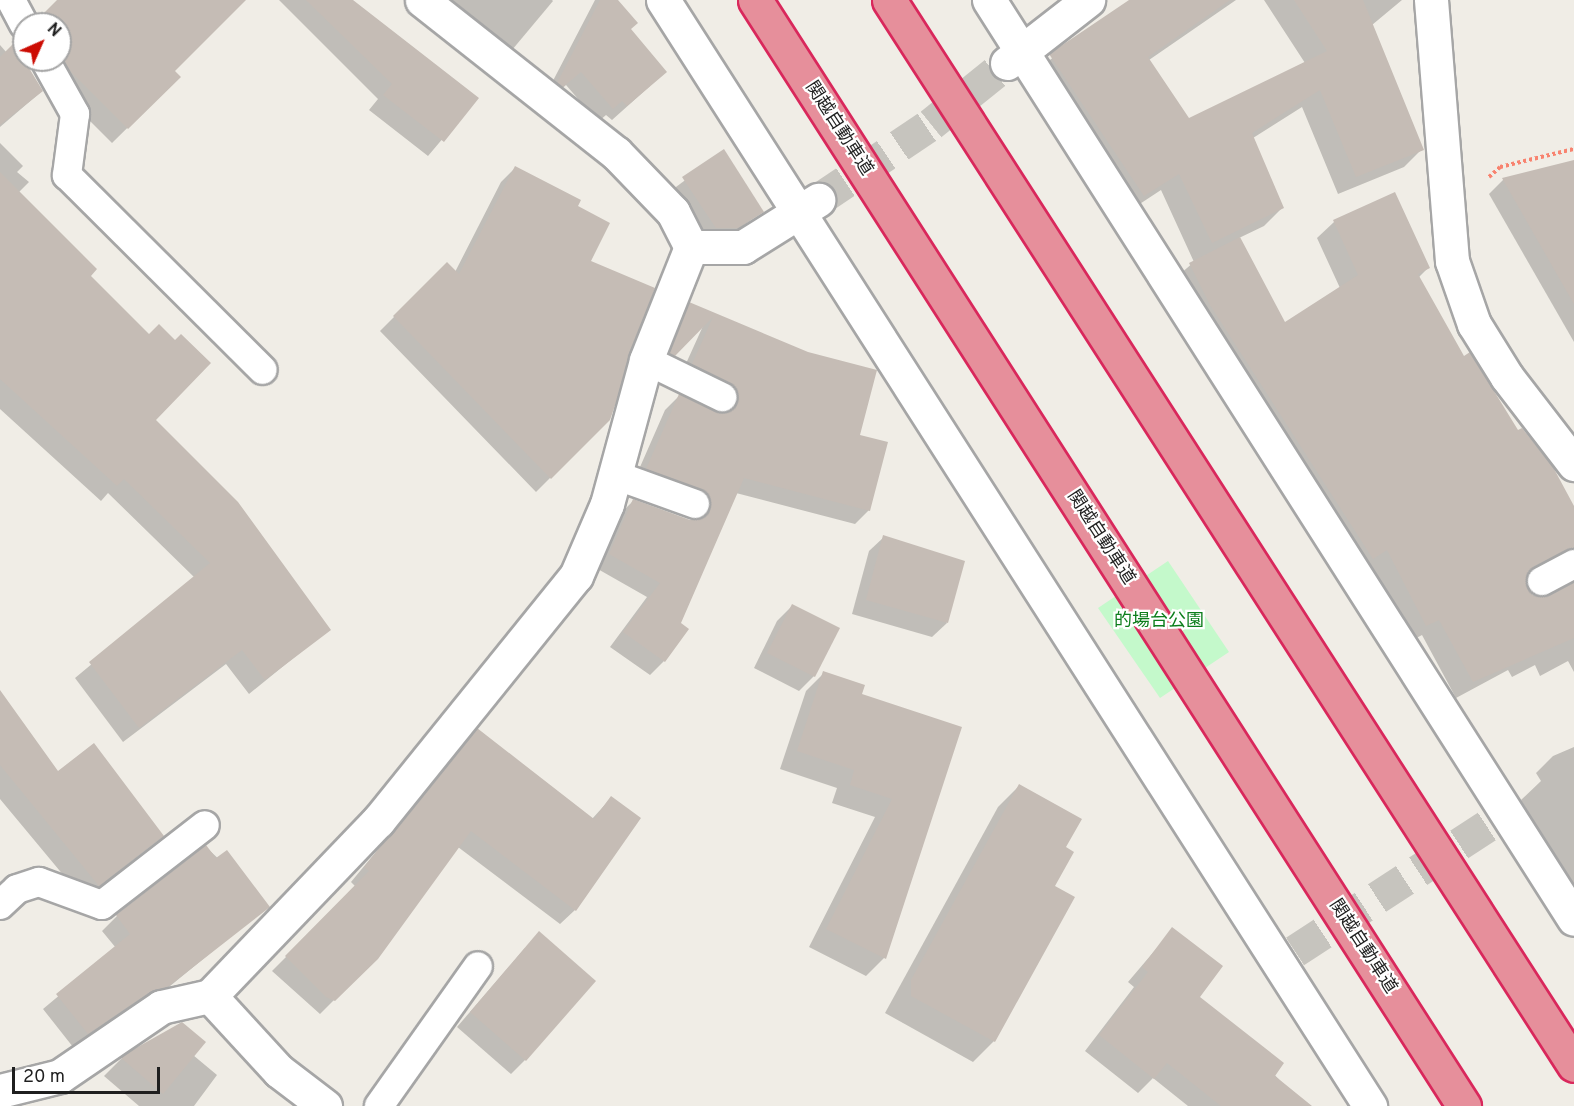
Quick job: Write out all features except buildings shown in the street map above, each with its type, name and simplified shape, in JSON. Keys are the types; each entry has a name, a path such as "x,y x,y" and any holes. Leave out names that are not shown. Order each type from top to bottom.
{"highway":[{"name":"関越自動車道","path":"755,0 1464,1106"},
{"path":"890,0 1574,1065"}],"street":[{"path":"0,1091 60,1076 161,1007 210,996 341,864 558,601 591,546 615,475 646,360 691,247 673,212 616,153 422,0"},
{"path":"663,0 808,207 1286,956 1371,1106"},
{"path":"989,0 1015,56 1500,818 1574,918"},
{"path":"1015,56 1088,0"},
{"path":"1431,0 1448,165 1448,226 1452,261 1473,324 1506,377 1574,464"},
{"path":"691,247 743,247 808,207"},
{"path":"210,996 279,1071 325,1106"}],"lane":[{"path":"52,72 75,114 67,175 263,370"},
{"path":"646,360 722,397"},
{"path":"615,475 695,504"},
{"path":"1542,581 1574,564"},
{"path":"0,905 17,889 39,882 102,905 205,825"},
{"path":"379,1106 478,966"}],"path":[{"path":"1448,226 1500,167 1574,148"}],"green space":[{"name":"的場台公園","path":"1168,561 1229,652 1160,698 1098,608"}],"tunnel":[{"path":"818,200 931,124 1007,63"},
{"path":"1295,951 1491,823"}]}
